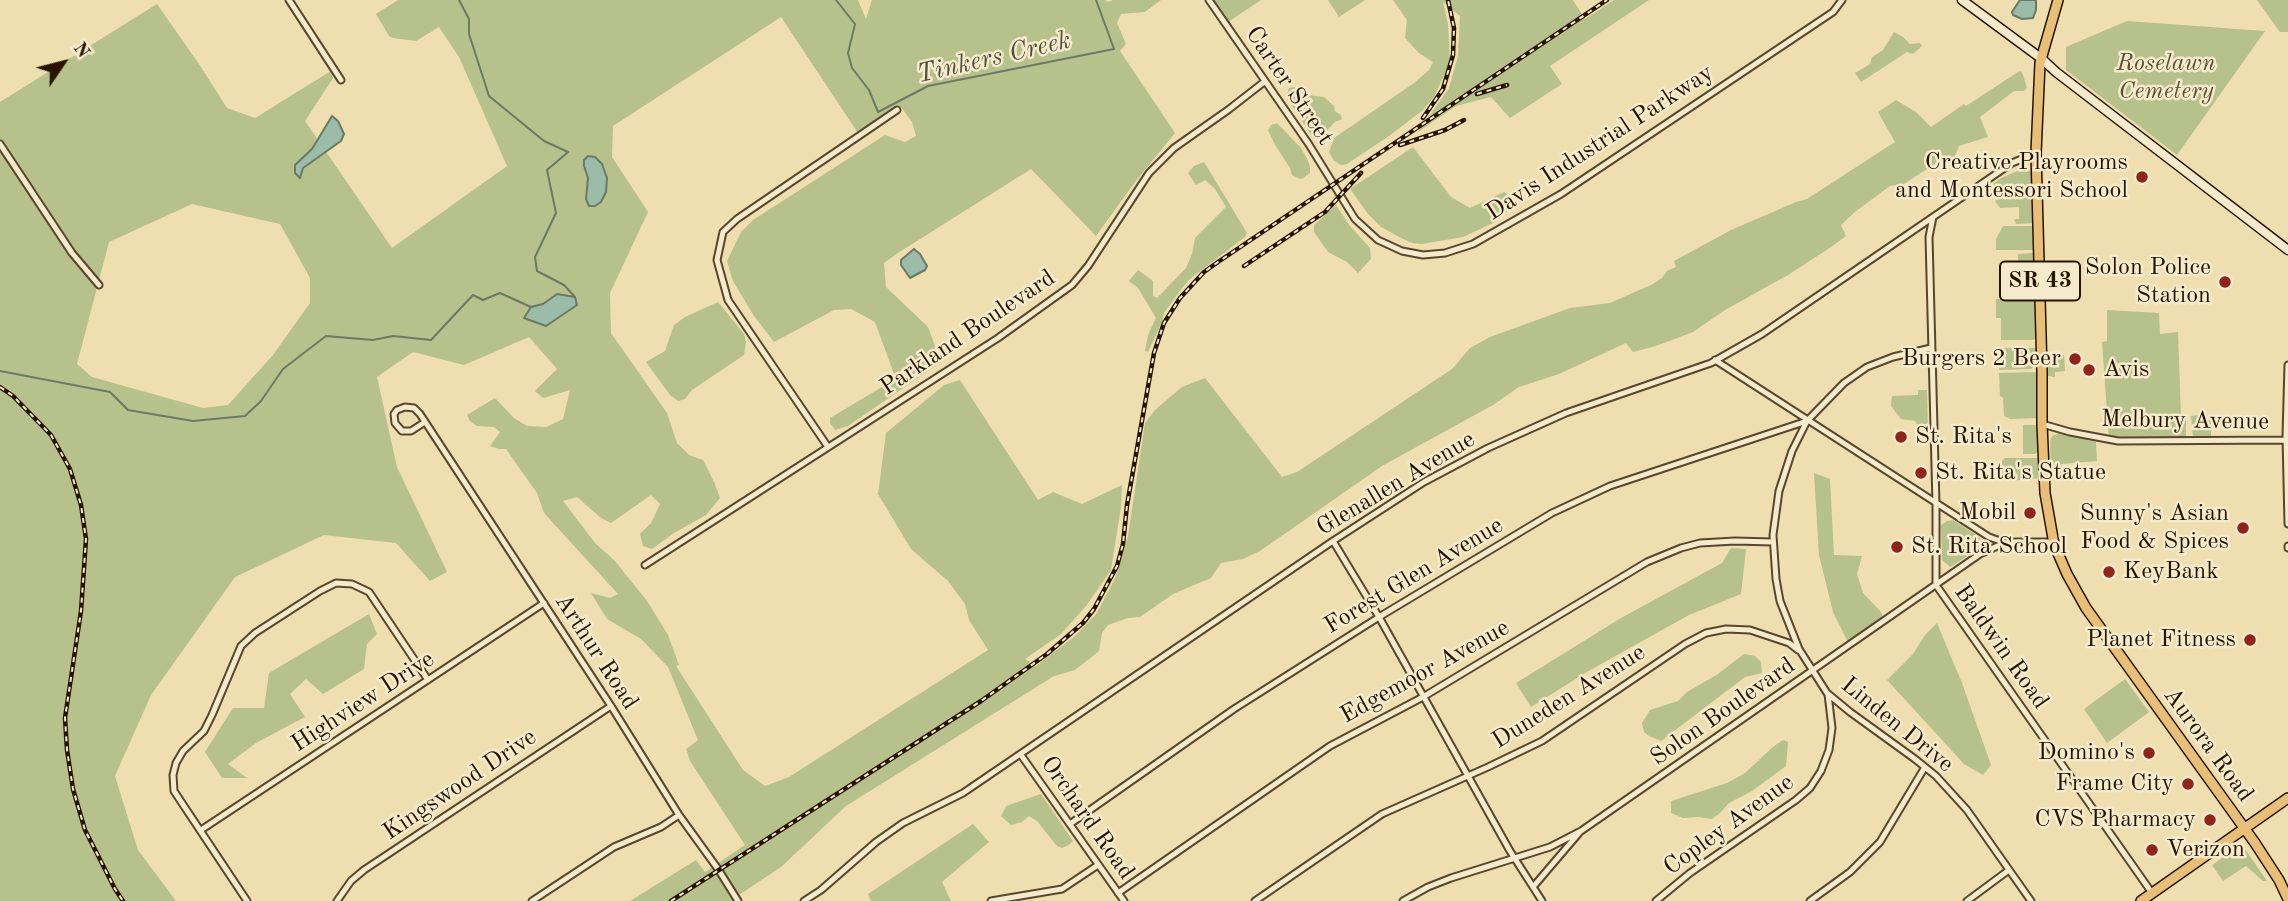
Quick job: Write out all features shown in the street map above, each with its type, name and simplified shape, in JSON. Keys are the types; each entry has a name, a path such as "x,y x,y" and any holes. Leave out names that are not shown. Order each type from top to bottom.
{"main road":[{"name":"Aurora Road","path":"2058,0 2042,58 2038,85 2036,153 2045,493 2053,542 2086,608 2245,828 2279,880 2288,899"},
{"path":"2141,901 2288,798"}],"street":[{"path":"289,0 341,80"},
{"name":"Carter Street","path":"1209,0 1338,192"},
{"name":"Davis Industrial Parkway","path":"1338,192 1354,219 1378,240 1402,250 1423,256 1445,253 1474,244 1560,194 1833,12 1842,0"},
{"path":"1962,0 2042,58 2056,72 2288,250"},
{"name":"Parkland Boulevard","path":"645,565 998,338 1072,285 1088,266 1149,173 1174,148 1265,82"},
{"path":"828,447 728,300 717,260 723,232 737,219 897,110"},
{"path":"0,144 72,253 99,285"},
{"name":"Glenallen Avenue","path":"804,901 876,842 904,823 963,793 1021,755 1333,541 1424,482 1488,448 1566,413 1715,360 1762,334 2012,163 2036,153"},
{"name":"Baldwin Road","path":"1933,217 1929,237 1936,585 2152,893"},
{"name":"Linden Drive","path":"1931,348 1892,356 1867,367 1838,389 1807,421 1792,451 1779,491 1773,542 1776,579 1780,601 1801,652 1827,693 1925,767 1967,810 2031,901"},
{"path":"1715,360 1936,504 1989,537 2006,543"},
{"path":"2288,365 2288,524"},
{"path":"401,408 414,408 425,422 411,430 402,431 395,424 394,414 401,408"},
{"name":"Forest Glen Avenue","path":"1070,824 1234,709 1379,617 1552,513 1583,497 1636,477 1807,421"},
{"name":"Arthur Road","path":"425,422 611,706 678,815 738,901"},
{"name":"Melbury Avenue","path":"2042,424 2101,439 2128,442 2286,440"},
{"path":"1333,541 1379,617 1467,777 1542,901"},
{"name":"Edgemoor Avenue","path":"1118,893 1330,746 1423,697 1647,562 1700,543 1773,542"},
{"name":"Solon Boulevard","path":"1404,901 1451,877 1550,847 1581,831 1980,554 2006,543 2053,542"},
{"path":"247,901 174,791 173,775 183,751 204,730 241,646 294,607 336,583 352,584 369,592 428,680"},
{"name":"Highview Drive","path":"201,830 544,603"},
{"name":"Duneden Avenue","path":"1255,901 1382,814 1542,741 1685,644 1706,634 1726,629 1750,630 1788,643 1801,652"},
{"name":"Copley Avenue","path":"1656,901 1690,873 1810,788 1821,771 1829,750 1832,728 1827,693"},
{"name":"Kingswood Drive","path":"337,901 351,881 364,870 611,706"},
{"name":"Orchard Road","path":"1021,755 1124,901"},
{"path":"1810,901 1850,872 1880,842 1925,767"},
{"path":"532,901 614,847 661,827 678,815"},
{"path":"1533,887 1581,831"},
{"path":"991,901 1062,889 1098,865"},
{"path":"1967,901 2009,870"}],"green space":[{"path":"398,0 858,0 866,19 872,0 1161,0 1145,12 1121,14 1117,23 1126,44 1120,51 1175,133 1096,236 1031,169 884,263 886,287 928,327 941,362 848,426 835,430 830,418 882,387 894,374 875,322 851,309 834,310 774,342 733,281 727,261 741,232 753,220 885,135 905,142 916,136 912,122 901,107 860,136 781,17 613,126 612,157 648,212 610,293 611,333 667,413 677,443 689,455 703,460 720,498 706,515 652,549 643,546 640,534 651,523 660,504 651,495 611,523 601,518 577,497 563,501 595,543 615,561 647,601 668,635 679,665 676,666 743,770 765,786 789,777 988,650 969,620 965,604 948,581 911,549 878,494 886,433 944,385 960,380 1038,500 1053,492 1082,504 1122,485 1111,570 1087,605 1061,634 1025,659 1036,666 1075,636 1097,613 1115,578 1128,536 1145,423 1155,410 1182,387 1205,378 1282,477 1297,472 1452,369 1470,348 1490,337 1570,308 1610,303 1651,285 1676,267 1674,261 1731,230 1807,199 1895,142 1878,112 1896,100 1916,112 1931,127 2018,72 2021,71 2027,88 2024,91 2014,91 1980,117 1988,137 1959,146 1954,159 1936,163 1904,184 1890,186 1841,225 1846,236 1788,275 1725,310 1693,332 1633,352 1626,343 1559,374 1519,387 1493,405 1382,466 1260,551 1243,559 1221,563 1211,578 1173,594 1140,617 1108,625 1102,633 1099,651 1075,670 1054,676 846,806 781,867 736,897 738,901 630,901 696,860 705,872 745,845 690,761 686,749 698,740 668,667 641,639 607,619 591,593 610,598 618,594 544,513 537,493 506,449 490,446 500,432 494,427 477,426 467,415 495,398 514,418 527,426 546,427 563,419 570,390 543,398 535,391 557,369 529,337 464,365 413,352 377,377 397,467 447,572 430,581 396,543 324,535 235,577 151,695 115,776 138,850 176,901 0,901 0,102 157,4 227,108 255,118 331,71 333,78 305,121 392,248 507,166 459,57 439,27 416,41 393,38 389,36 376,14","holes":["584,166 607,178 606,192 601,202 586,199 588,178","192,204 280,224 310,278 310,303 273,355 228,405 203,408 92,377 77,364 109,242","543,304 577,305 546,326 531,307"]},
{"path":"1209,0 1261,0 1225,24"},
{"path":"1328,0 1365,0 1339,17"},
{"path":"1393,0 1573,0 1585,19 1614,0 1649,0 1550,66 1562,84 1510,118 1491,97 1456,106 1418,132 1449,88 1458,56 1460,16 1443,2 1448,24 1450,62 1434,97 1423,110 1389,136 1347,164 1341,165 1334,161 1329,152 1334,138 1414,83 1429,70 1433,62 1419,53 1405,38 1407,20"},
{"path":"2257,0 2288,0 2288,32 2280,32"},
{"name":"Roselawn Cemetery","path":"2127,21 2265,31 2177,155 2066,70 2066,47"},
{"path":"1894,32 1910,44 1920,43 1922,46 1913,54 1907,52 1861,82 1855,73 1870,64 1872,57 1883,50"},
{"path":"1294,87 1306,95 1324,97 1342,119 1335,122 1321,137 1314,139 1286,97 1289,88"},
{"path":"1277,123 1301,148 1307,159 1310,173 1303,178 1292,175 1274,143 1268,130 1271,125"},
{"path":"1413,147 1451,197 1470,208 1504,192 1518,202 1493,223 1463,237 1422,244 1401,238 1381,227 1350,189"},
{"path":"1204,162 1247,233 1183,287 1164,313 1148,352 1145,351 1148,335 1156,318 1138,288 1129,281 1138,270 1153,281 1153,296 1157,298 1186,268 1195,238 1226,207 1215,189 1205,180 1196,185 1188,173 1194,166"},
{"path":"2027,167 2031,172 2034,223 2016,224 2014,219 2019,219 2019,207 2000,208 1995,201 2002,196 1992,185 2001,178"},
{"path":"1336,205 1370,248 1371,259 1358,273 1347,262 1328,252 1314,232 1314,225"},
{"path":"2003,226 2034,226 2034,250 1996,250 1996,239"},
{"path":"2033,253 2034,294 2019,294 2018,254"},
{"path":"1996,299 2037,299 2037,338 2001,340 2001,318 1996,318"},
{"path":"718,302 744,334 744,355 692,390 685,399 678,401 670,395 646,362 665,351 674,325"},
{"path":"2107,310 2159,313 2160,334 2178,332 2181,417 2186,417 2186,437 2109,440 2102,342 2107,341"},
{"path":"1998,348 2037,348 2038,364 2031,369 1999,370"},
{"path":"2048,354 2064,355 2065,371 2055,372 2055,377 2048,376"},
{"path":"2037,372 2039,418 2010,419 2004,416 1999,373"},
{"path":"1918,390 1927,390 1928,432 1922,432 1915,421 1901,419 1891,406 1892,396 1918,395"},
{"path":"2199,415 2201,418 2211,418 2211,437 2193,438 2191,416"},
{"path":"2023,425 2039,425 2039,451 2035,454 2023,454"},
{"path":"2060,433 2096,442 2097,461 2061,464 2061,475 2054,478 2051,473 2050,441 2052,436"},
{"path":"2005,458 2040,458 2040,478 2010,481 2002,477 2002,461"},
{"path":"1814,473 1830,479 1834,555 1862,556 1857,574 1863,593 1881,612 1884,620 1849,644 1833,612 1819,555"},
{"path":"1953,520 1978,536 1985,545 1950,567 1942,560 1941,525"},
{"path":"1731,548 1746,549 1741,594 1689,615 1585,673 1531,707 1516,683 1621,618 1722,563"},
{"path":"369,614 377,634 367,644 364,669 323,694 306,679 290,694 305,717 256,743 228,764 247,778 222,778 205,752 233,708 264,708 269,673"},
{"path":"1937,623 1991,765 1983,775 1964,764 1887,680 1913,654 1925,635"},
{"path":"1744,654 1755,656 1761,662 1762,673 1745,677 1661,741 1644,732 1642,723 1650,710 1678,701 1687,692 1718,674"},
{"path":"2125,679 2149,712 2107,743 2084,709"},
{"path":"1783,740 1788,742 1786,766 1752,791 1729,803 1712,819 1683,818 1671,813 1671,801 1727,783 1745,773"},
{"path":"1041,794 1073,841 1069,845 1062,848 1057,846 1037,821 1029,816 1022,822 1011,825 1001,816 1006,806"},
{"path":"973,824 989,842 942,882 951,901 871,901 868,894"},
{"path":"2237,848 2245,849 2267,881 2263,881 2246,866 2223,881 2212,865"}],"shaded area":[{"path":"2020,0 2036,0 2033,18 2022,19 2013,15 2012,12"},
{"path":"332,116 338,121 344,134 341,141 303,168 300,178 295,173 295,165 312,149"},
{"path":"588,156 595,157 602,164 607,178 606,192 601,202 595,206 589,206 586,199 588,178 584,160"},
{"path":"914,249 927,266 925,270 910,278 901,265 901,260"},
{"path":"557,294 575,297 577,305 546,326 524,318 531,307 543,304"}],"waterway":[{"name":"Tinkers Creek","path":"459,0 469,19 469,34 489,96 544,141 568,152 547,170 556,213 535,257 537,271 564,285 575,297"},
{"name":"Tinkers Creek","path":"836,0 855,24 848,53 852,68 869,90 878,112 928,86 1114,49 1096,0"},
{"name":"Tinkers Creek","path":"0,371 110,392 128,410 193,421 245,416 261,401 283,369 326,336 373,340 393,336 431,340 473,295 483,300 500,293 531,307"}],"railway":[{"path":"1423,118 1443,89 1453,55 1454,28 1448,0"},
{"path":"671,901 981,701 1047,654 1083,623 1094,609 1117,566 1123,544 1127,505 1154,353 1164,323 1180,298 1204,272 1218,262 1607,0"},
{"path":"1477,94 1507,85"},
{"path":"1400,145 1445,130 1464,120"},
{"path":"1244,266 1325,212 1361,173"},
{"path":"0,387 13,396 51,435 70,469 81,505 86,539 81,611 65,718 67,750 73,789 85,830 123,901"}],"place":[{"name":"Creative Playrooms and Montessori School","path":"2142,177"},
{"name":"Solon Police Station","path":"2225,282"},
{"name":"Burgers 2 Beer","path":"2075,359"},
{"name":"Avis","path":"2089,370"},
{"name":"St. Rita's","path":"1901,437"},
{"name":"St. Rita's Statue","path":"1921,473"},
{"name":"Mobil","path":"2030,513"},
{"name":"Sunny's Asian Food & Spices","path":"2243,528"},
{"name":"St. Rita School","path":"1897,547"},
{"name":"KeyBank","path":"2109,572"},
{"name":"Planet Fitness","path":"2250,640"},
{"name":"Domino's","path":"2149,753"},
{"name":"Frame City","path":"2188,784"},
{"name":"CVS Pharmacy","path":"2210,820"},
{"name":"Verizon","path":"2152,850"}]}
